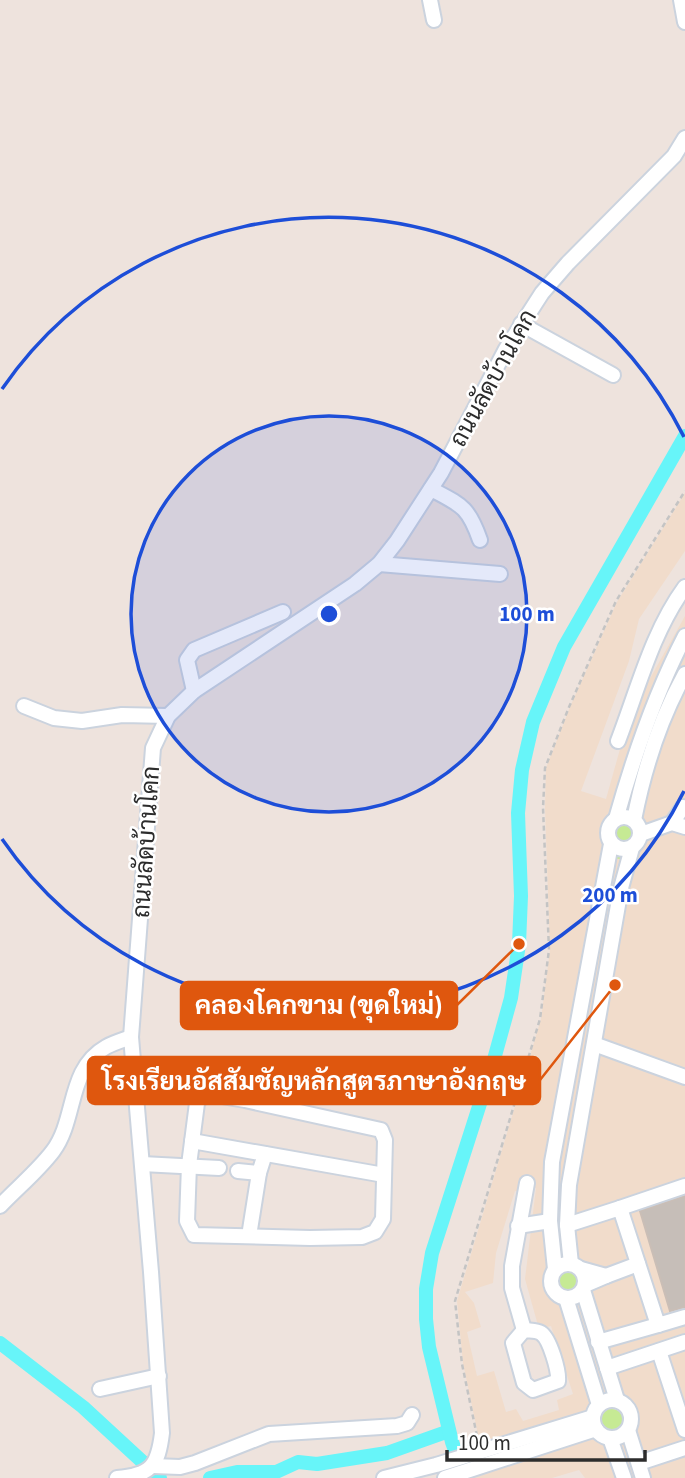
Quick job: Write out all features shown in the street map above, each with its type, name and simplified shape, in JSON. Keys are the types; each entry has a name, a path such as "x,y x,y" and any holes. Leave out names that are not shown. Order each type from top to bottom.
{"street":[{"path":"430,0 434,19"},
{"path":"681,0 685,22"},
{"name":"ถนนลัดบ้านโคก","path":"153,1466 160,1451 162,1433 131,1037 153,748 168,716 194,691 355,584 379,564 430,489 521,324 542,293 674,156 685,138"},
{"path":"521,324 613,375"},
{"path":"430,489 466,509 480,540"},
{"path":"379,564 500,574"},
{"path":"618,741 664,620 685,587"},
{"path":"194,691 187,660 194,650 283,611"},
{"path":"617,819 632,762 657,695 685,636"},
{"path":"617,1400 598,1342 584,1288 584,1274 576,1266 567,1225 569,1185 621,888 632,848 640,839 637,826 648,763 663,718 685,674"},
{"path":"639,687 657,695"},
{"path":"23,706 54,718 82,721 122,715 168,716"},
{"path":"632,848 621,850 608,839 609,827 617,819 622,817 637,826 658,828 679,825 684,808"},
{"path":"611,844 552,1162 550,1221 555,1269 551,1283 554,1291 566,1298 576,1297 584,1288 606,1276 638,1264"},
{"path":"0,1206 53,1151 64,1131 78,1077 90,1060 104,1048 131,1037"},
{"path":"594,1044 685,1077"},
{"path":"210,1093 381,1130 385,1140 381,1226 370,1235 310,1238 194,1235 187,1221 189,1165 197,1103 200,1096 210,1093"},
{"path":"563,1109 582,1113"},
{"path":"192,1141 384,1175"},
{"path":"249,1236 259,1173 265,1154"},
{"path":"142,1164 219,1168"},
{"path":"238,1171 259,1173"},
{"path":"524,1330 512,1288 518,1226 527,1183"},
{"path":"567,1225 685,1186"},
{"path":"620,1208 658,1325"},
{"path":"518,1226 550,1221"},
{"path":"555,1269 565,1264 606,1276"},
{"path":"566,1298 602,1435 617,1437 628,1430"},
{"path":"598,1342 685,1317"},
{"path":"607,1368 685,1342"},
{"path":"659,1351 685,1430"},
{"path":"100,1390 159,1376"},
{"path":"445,1478 495,1454 596,1417 605,1401 617,1400 626,1405 631,1415 628,1430 643,1478"},
{"path":"117,1478 133,1477 153,1466 180,1467 195,1463 269,1434 397,1426 407,1423 412,1415"},
{"path":"610,1438 624,1478"},
{"path":"639,1463 685,1448"},
{"path":"384,1478 495,1454"}],"path":[{"path":"477,1436 462,1364 455,1301 540,1019 549,950 543,808 545,768 616,601 685,491"}],"shaded area":[{"path":"685,493 685,551 639,619 629,661 581,791 606,799 622,742 643,691 685,616 685,1191 638,1206 670,1311 685,1307 685,1478 585,1478 579,1470 552,1478 469,1478 461,1449 480,1444 463,1363 457,1301 541,1019 550,950 546,768 617,602","holes":["528,1186 536,1188 525,1279 539,1329 551,1326 573,1394 557,1400 559,1410 523,1421 516,1409 506,1412 494,1371 477,1376 467,1332 481,1327 474,1303 465,1292 493,1283 496,1253 515,1191 525,1193"]}],"green space":[{"path":"621,825 633,830 638,842 633,854 621,859 609,854 604,842 609,830"},
{"path":"566,1272 578,1277 583,1289 578,1301 566,1306 554,1301 549,1289 554,1277"},
{"path":"611,1409 622,1413 626,1424 622,1435 611,1439 600,1435 596,1424 600,1413"}],"building":[{"path":"685,1196 685,1307 670,1311 640,1211"}],"waterway":[{"path":"465,1478 452,1442 429,1347 426,1289 432,1253 511,998 519,944 521,896 518,813 522,770 533,722 564,647 685,436"},
{"path":"0,1343 83,1407 160,1478"},
{"path":"210,1478 237,1472 276,1472 298,1462 317,1464 387,1453 449,1431"}],"place":[{"name":"คลองโคกขาม (ขุดใหม่)","path":"519,944"},
{"name":"โรงเรียนอัสสัมชัญหลักสูตรภาษาอังกฤษ","path":"615,985"}]}
